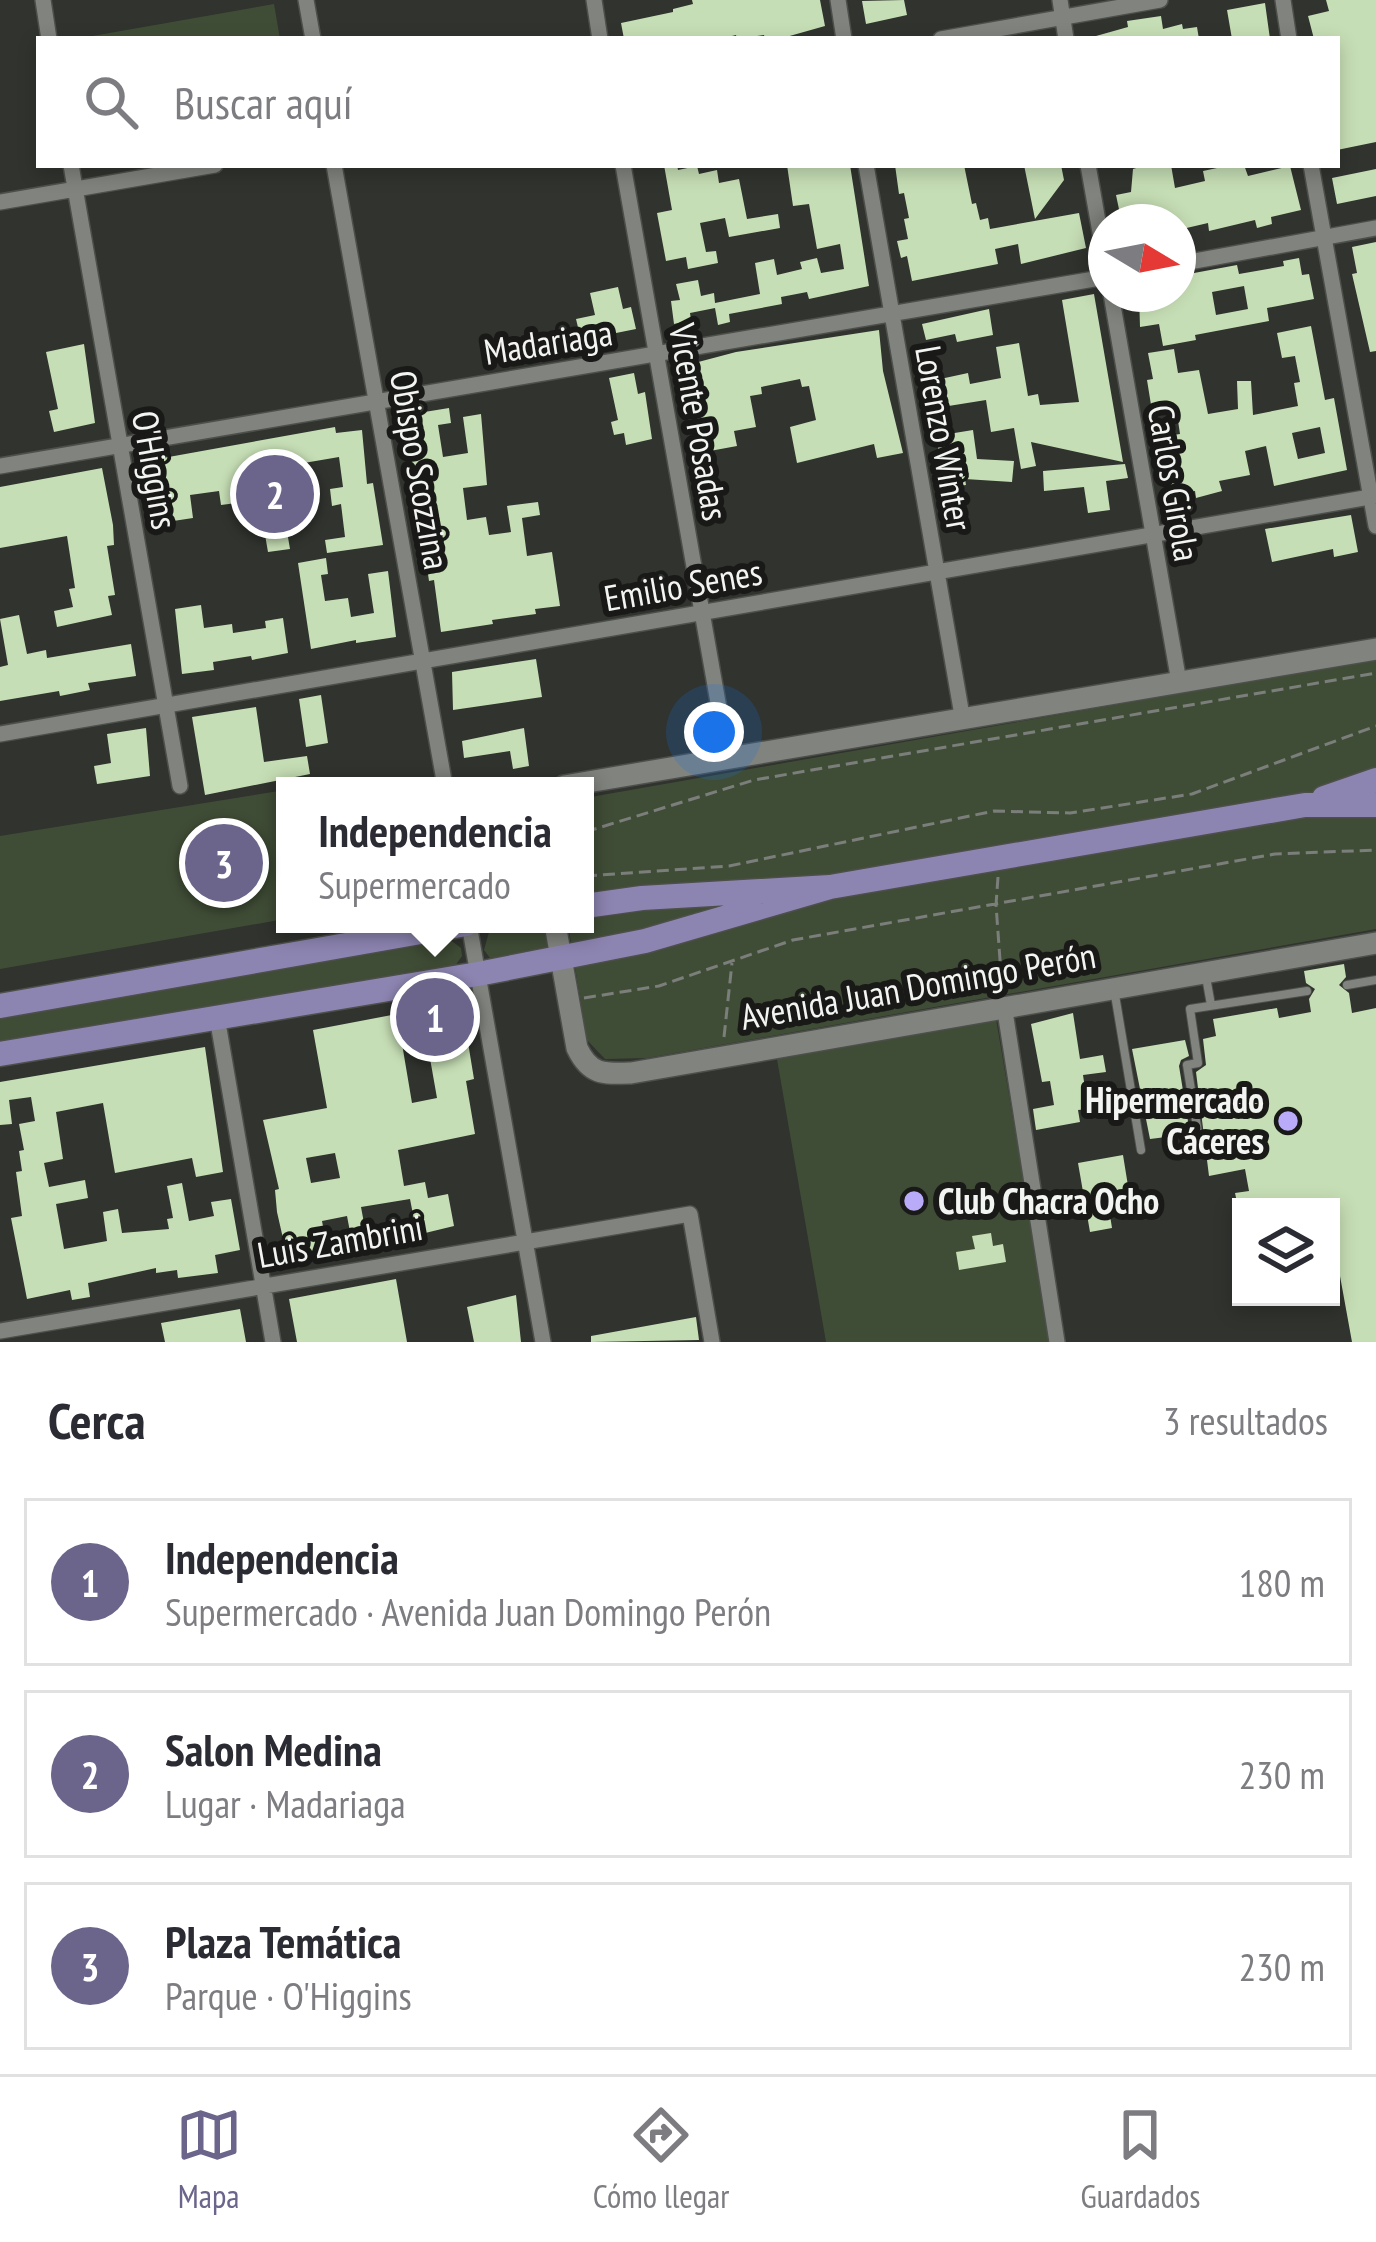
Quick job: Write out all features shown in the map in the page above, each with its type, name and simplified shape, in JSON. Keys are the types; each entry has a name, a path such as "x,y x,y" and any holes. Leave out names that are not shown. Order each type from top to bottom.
{"main road":[{"path":"594,781 1376,649"},
{"path":"1305,805 1376,779"},
{"path":"594,905 830,887 1305,805 1376,805"},
{"path":"0,1054 478,974 645,941 830,887"},
{"path":"0,1006 417,933"},
{"name":"Avenida Juan Domingo Perón","path":"557,933 577,1048 585,1065 598,1074 631,1073 1376,943"}],"street":[{"path":"43,0 49,36"},
{"path":"306,0 312,36"},
{"path":"593,0 600,36"},
{"path":"838,0 844,36"},
{"path":"953,36 1061,9 1160,0"},
{"path":"1283,0 1289,36"},
{"name":"O'Higgins","path":"72,168 180,786"},
{"path":"0,202 195,168"},
{"name":"Obispo Scozzina","path":"335,168 443,777"},
{"name":"Vicente Posadas","path":"624,168 728,759"},
{"name":"Lorenzo Winter","path":"867,168 963,721"},
{"path":"1089,168 1095,204"},
{"path":"1312,168 1376,526"},
{"path":"1196,261 1376,228"},
{"name":"Madariaga","path":"0,466 1088,280"},
{"name":"Carlos Girola","path":"1114,312 1178,682"},
{"name":"Emilio Senes","path":"0,734 1374,496"},
{"path":"470,933 543,1342"},
{"path":"1004,1006 1057,1342"},
{"path":"217,1017 273,1342"},
{"name":"Luis Zambrini","path":"0,1330 691,1214 712,1342"},
{"path":"0,1330 3,1342"}],"lane":[{"path":"1206,972 1211,1006"},
{"path":"1347,985 1376,980"},
{"path":"1113,988 1141,1150"},
{"path":"1199,1139 1186,1065 1198,1064 1190,1009 1307,992"}],"path":[{"path":"594,829 754,781 1376,673"},
{"path":"594,875 729,866 994,811 1070,813 1192,794 1376,726"},
{"path":"569,1001 659,986 793,940 1274,854 1376,850"},
{"path":"1000,858 995,905 1004,1006"},
{"path":"722,1057 732,961"}],"green space":[{"path":"274,4 279,36 92,36"},
{"path":"1376,659 1376,929 647,1058 605,1059 587,1040 569,933 594,933 594,796"},
{"path":"276,791 276,921 0,969 0,836"},
{"path":"489,933 548,933 551,949 490,958 484,950"},
{"path":"449,939 461,948 455,966 0,1047 0,1017"},
{"name":"Club Chacra Ocho","path":"996,1019 1051,1342 826,1342 777,1059"}],"building":[{"path":"692,0 820,0 825,26 790,36 623,36 621,23 693,4"},
{"path":"904,0 907,15 866,24 862,1"},
{"path":"1326,0 1376,0 1376,142 1340,149 1340,36 1313,36 1308,16 1329,11"},
{"path":"1265,3 1270,36 1231,36 1227,10"},
{"path":"1161,16 1163,29 1182,24 1183,29 1197,27 1198,36 1096,36 1128,27 1127,21"},
{"path":"665,168 698,168 699,174 717,170 719,183 739,179 747,219 778,214 780,228 729,237 725,218 700,223 706,252 716,251 718,263 688,269 686,257 666,261 657,213 672,210"},
{"path":"787,168 850,168 869,286 809,299 807,292 781,297 782,304 729,314 730,322 718,325 715,308 690,313 691,320 674,324 671,301 680,300 676,284 698,280 701,296 714,293 715,303 760,294 755,263 774,259 777,275 802,269 800,262 817,258 821,273 844,269 840,244 817,249 809,204 793,206"},
{"path":"895,168 965,168 972,204 976,203 980,220 988,218 990,229 1079,213 1086,248 1021,264 1018,244 995,249 998,264 912,281 907,256 901,258 897,241 908,239 904,219 909,218 904,193 899,194"},
{"path":"1025,168 1062,168 1064,180 1035,219"},
{"path":"1136,168 1172,168 1175,188 1205,181 1203,171 1217,168 1245,168 1248,176 1290,168 1301,210 1271,217 1272,224 1257,228 1255,220 1209,231 1208,223 1196,226 1196,204 1118,204 1116,195 1131,192"},
{"path":"1376,169 1376,196 1337,204 1332,178"},
{"path":"1376,242 1376,351 1370,352 1352,274 1357,273 1352,247"},
{"path":"1299,258 1302,275 1309,274 1314,299 1267,308 1269,321 1163,346 1159,324 1140,327 1140,312 1196,312 1196,273 1237,265 1239,274 1284,266 1283,261","holes":["1244,286 1248,309 1216,315 1212,292"]},
{"path":"618,287 623,309 631,307 636,329 581,340 576,319 595,315 590,293"},
{"path":"1088,295 1088,312 1097,312 1123,462 1031,442 1036,466 1021,469 1014,428 991,432 986,400 936,408 931,381 968,373 970,384 1001,378 996,347 1019,343 1028,396 1038,394 1040,405 1079,402 1062,300"},
{"path":"989,309 993,335 957,342 955,334 926,340 922,324"},
{"path":"1311,326 1325,400 1334,398 1347,470 1274,486 1266,446 1245,451 1250,475 1219,481 1222,491 1196,498 1195,491 1171,494 1160,437 1180,434 1176,407 1152,411 1148,353 1174,349 1178,373 1199,370 1208,414 1238,409 1237,381 1251,381 1253,415 1298,406 1295,356 1282,358 1277,333","holes":["1320,427 1325,453 1298,459 1292,433"]},
{"path":"879,330 883,371 903,453 877,458 874,444 797,463 790,427 816,420 809,386 802,387 800,379 761,387 762,394 750,396 756,427 734,431 737,446 699,453 687,365 736,352"},
{"path":"84,344 95,423 54,432 49,411 58,409 46,352"},
{"path":"634,373 638,394 645,392 652,439 626,445 624,433 614,435 611,422 618,420 609,378"},
{"path":"449,408 451,423 438,425 443,457 468,453 463,417 481,414 487,485 463,488 467,520 486,517 489,535 511,532 507,506 538,502 540,515 522,518 527,556 552,552 560,606 441,632 434,580 429,581 425,521 415,522 413,504 420,503 415,474 408,475 406,462 412,462 406,415"},
{"path":"335,427 336,433 362,430 367,484 373,483 383,545 327,553 325,540 345,537 341,504 332,506 330,489 343,487 339,457 298,464 303,492 281,496 290,549 268,552 259,500 221,505 219,491 190,495 193,518 160,523 152,460"},
{"path":"973,430 977,459 1014,461 1012,482 965,479 966,485 945,488 936,436"},
{"path":"1125,464 1128,478 1106,481 1110,510 1088,513 1084,487 1044,491 1043,471"},
{"path":"102,468 113,525 114,545 107,546 115,595 108,596 112,615 57,627 54,611 73,607 67,536 0,548 0,487"},
{"path":"1351,515 1358,552 1334,557 1333,549 1272,562 1265,529"},
{"path":"326,558 328,574 321,575 325,601 348,598 351,617 374,613 368,574 388,571 396,637 311,649 298,563"},
{"path":"201,605 204,628 232,624 233,633 266,628 265,621 283,618 288,653 213,662 214,670 182,674 175,609"},
{"path":"19,615 27,654 46,650 47,658 131,644 136,676 88,683 90,690 60,696 59,691 0,701 0,667 8,665 0,619"},
{"path":"536,659 542,697 453,710 452,672"},
{"path":"321,695 328,743 306,747 299,699"},
{"path":"256,707 264,762 307,756 310,774 276,777 276,781 205,795 192,717"},
{"path":"146,728 150,776 97,784 94,766 111,763 107,734"},
{"path":"524,728 529,766 513,769 510,751 464,758 462,741"},
{"name":"Hipermercado Cáceres","path":"1344,964 1346,977 1339,985 1349,993 1352,1013 1376,1008 1376,1342 1352,1342 1340,1276 1340,1198 1236,1198 1235,1193 1249,1191 1245,1169 1209,1176 1196,1072 1206,1065 1203,1039 1216,1036 1213,1019 1277,1008 1279,1018 1311,1012 1309,999 1315,989 1306,983 1304,971"},
{"path":"462,1006 474,1079 466,1081 475,1134 398,1150 404,1186 425,1182 428,1198 448,1194 454,1226 417,1235 410,1199 361,1207 366,1234 351,1237 347,1216 322,1221 327,1248 287,1256 277,1212 275,1190 279,1189 263,1120 327,1108 313,1030 397,1014 412,1103 437,1098 422,1013","holes":["335,1153 340,1178 311,1183 306,1158"]},
{"path":"1073,1013 1080,1059 1103,1055 1106,1072 1083,1075 1088,1109 1078,1110 1080,1122 1036,1130 1033,1109 1054,1105 1050,1081 1042,1082 1031,1024"},
{"path":"1185,1040 1189,1056 1179,1066 1190,1134 1150,1139 1132,1049"},
{"path":"205,1047 223,1172 196,1177 192,1158 115,1173 103,1103 56,1112 63,1159 44,1163 49,1187 85,1180 88,1198 56,1204 64,1249 107,1241 103,1212 118,1209 122,1233 169,1229 167,1219 173,1218 167,1186 182,1183 189,1221 214,1216 211,1202 231,1199 240,1250 215,1255 218,1273 178,1278 177,1270 156,1273 156,1268 88,1283 90,1297 72,1300 70,1290 27,1299 11,1218 22,1216 16,1172 22,1171 19,1151 24,1150 19,1124 35,1121 31,1097 9,1100 12,1124 0,1125 0,1082"},
{"path":"1123,1155 1129,1192 1107,1196 1112,1228 1090,1232 1078,1163"},
{"path":"991,1233 993,1246 1003,1244 1006,1262 959,1270 956,1252 975,1249 972,1236"},
{"path":"396,1279 407,1342 297,1342 289,1299"},
{"path":"516,1295 521,1342 474,1342 467,1307"},
{"path":"240,1309 246,1342 165,1342 161,1323"},
{"path":"696,1317 699,1340 591,1342 591,1336"}],"place":[{"name":"Salon Medina","path":"275,494"},
{"name":"Plaza Temática","path":"224,863"},
{"name":"Independencia","path":"435,1017"},
{"name":"Hipermercado Cáceres","path":"1288,1121"},
{"name":"Club Chacra Ocho","path":"914,1201"}]}
